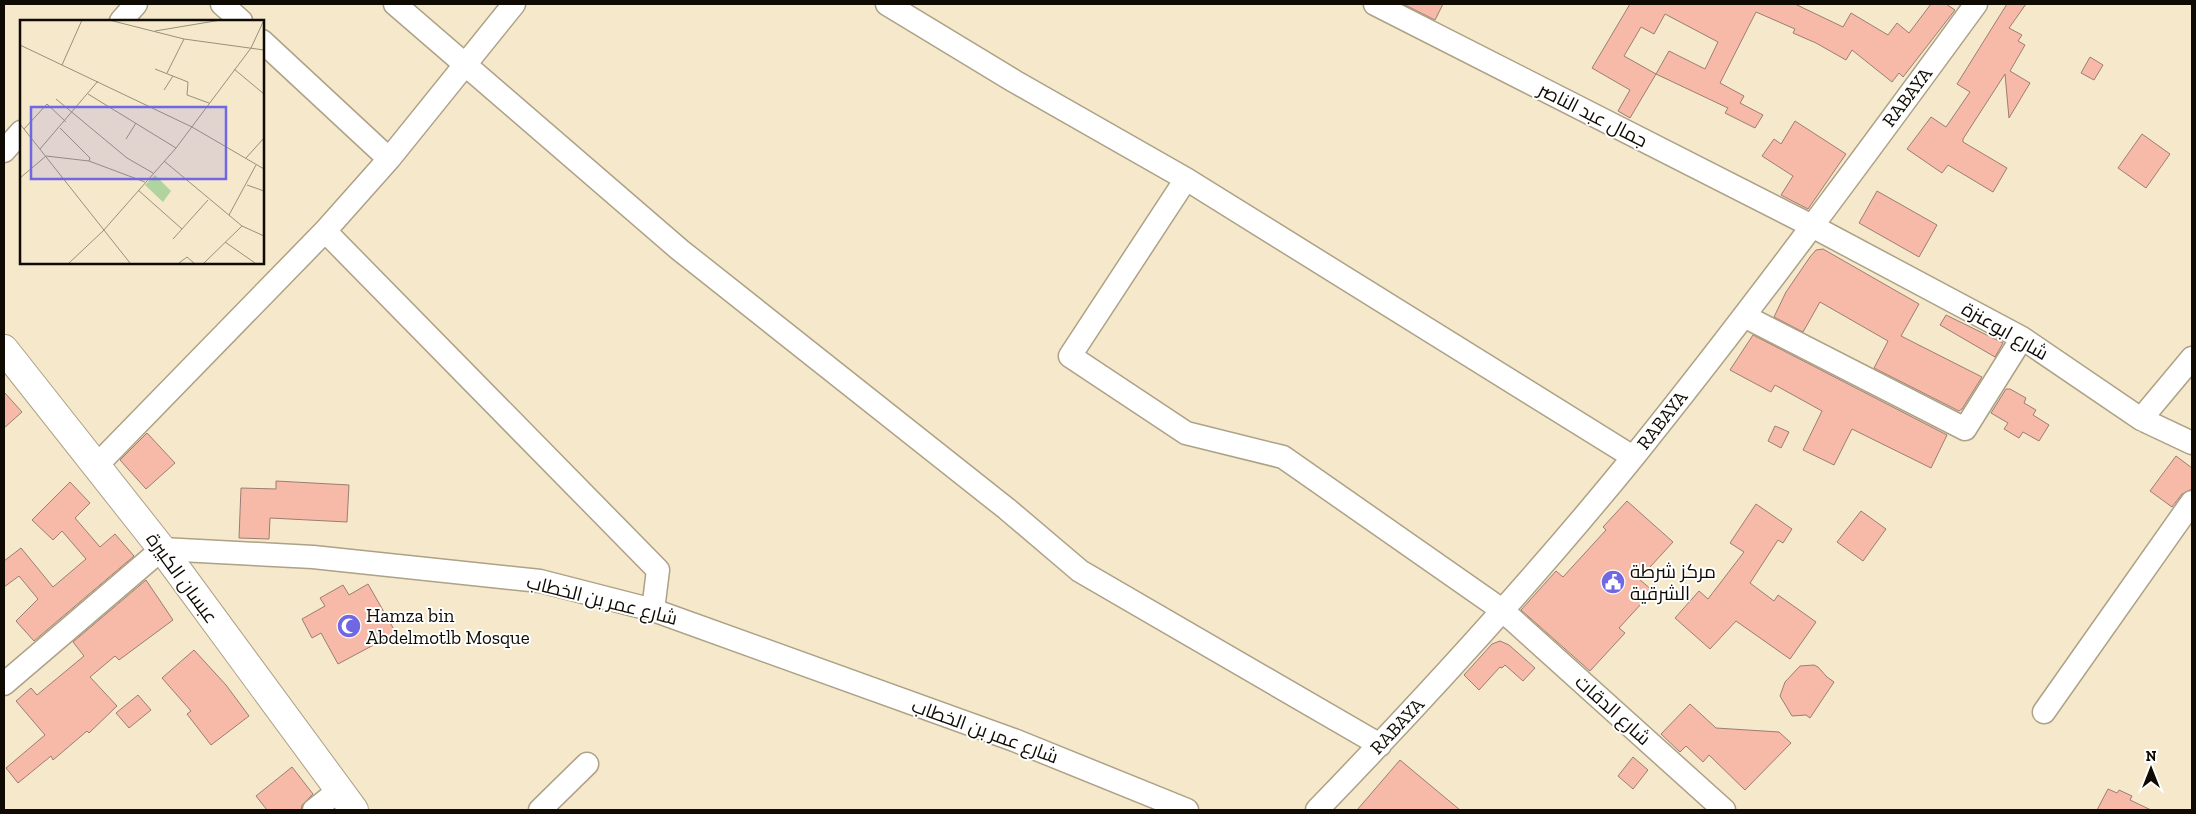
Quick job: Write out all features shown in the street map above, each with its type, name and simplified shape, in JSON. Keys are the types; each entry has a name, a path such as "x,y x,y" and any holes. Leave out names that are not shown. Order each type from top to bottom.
{"main road":[{"name":"عبسان الكبيرة","path":"4,350 162,549 346,800"}],"street":[{"path":"122,20 136,4"},
{"path":"222,4 240,20"},
{"path":"395,4 680,250 1007,509 1080,571 1380,744"},
{"path":"97,465 324,232 389,159 514,4"},
{"path":"887,4 1014,81 1186,179 1633,457"},
{"name":"جمال عبد الناصر","path":"1376,4 1812,226"},
{"name":"RABAYA","path":"1317,810 1502,610 1633,457 1744,316 1976,4"},
{"path":"264,43 389,159"},
{"path":"4,152 20,133"},
{"name":"شارع الدقات","path":"1186,179 1070,356 1186,433 1283,457 1502,610 1724,810"},
{"name":"شارع ابوعنزة","path":"1812,226 2022,338 2141,419 2192,443"},
{"path":"324,232 658,570 653,610"},
{"path":"1744,316 1965,429 2022,338"},
{"path":"2141,419 2192,358"},
{"path":"2044,712 2192,502"},
{"path":"4,684 162,549"},
{"name":"شارع عمر بن الخطاب","path":"162,549 313,557 540,581 653,610 1014,740 1187,810"},
{"path":"540,810 587,764"},
{"path":"314,810 346,800"}],"building":[{"path":"1403,4 1443,4 1435,20"},
{"path":"1630,4 1795,4 1843,27 1851,13 1888,35 1897,23 1909,33 1931,4 1946,4 1955,10 1903,77 1899,73 1892,82 1852,50 1846,60 1816,43 1793,33 1795,29 1756,12 1720,83 1744,96 1740,103 1763,115 1755,128 1725,113 1728,108 1656,74 1630,118 1618,111 1630,90 1592,68","holes":["1665,14 1718,42 1705,69 1669,51 1656,74 1624,56 1641,27 1654,34"]},
{"path":"2007,4 2026,4 2009,28 2022,35 2018,41 2025,45 2010,71 2030,83 2009,118 2005,74 1963,139 1963,142 2007,168 1993,192 1948,165 1942,173 1907,149 1931,117 1946,127 1970,92 1957,84"},
{"path":"2090,57 2103,65 2094,80 2081,73"},
{"path":"1795,121 1846,154 1808,209 1781,195 1793,176 1762,156 1774,139 1781,144"},
{"path":"2142,134 2170,154 2146,188 2118,168"},
{"path":"1877,191 1937,225 1919,257 1859,223"},
{"path":"1823,249 1919,304 1901,336 1982,377 1962,409 1959,411 1874,368 1888,341 1820,302 1803,332 1774,317 1786,292 1810,257 1816,250"},
{"path":"1946,315 2003,343 1995,357 1940,325"},
{"path":"1753,335 1947,435 1931,468 1852,429 1834,465 1803,450 1822,411 1775,385 1771,392 1730,370"},
{"path":"2006,389 2010,389 2026,398 2024,403 2036,410 2033,415 2049,425 2039,441 2023,432 2019,438 2004,429 2008,423 1991,413"},
{"path":"4,392 22,412 4,428"},
{"path":"1775,426 1789,432 1781,448 1768,441"},
{"path":"147,433 175,463 146,489 120,460"},
{"path":"2176,456 2192,468 2192,489 2182,494 2172,507 2150,491"},
{"path":"276,481 349,485 347,522 270,518 269,539 239,538 241,488 276,489"},
{"path":"70,482 90,503 75,518 100,547 115,534 134,556 34,641 16,621 38,599 19,576 4,587 4,561 21,548 53,587 86,559 62,531 53,540 32,520"},
{"path":"1627,501 1673,542 1639,579 1653,591 1619,628 1625,633 1590,671 1521,610 1556,571 1563,577 1606,530 1603,527"},
{"path":"1756,504 1792,529 1783,543 1778,540 1750,583 1774,601 1778,595 1816,622 1790,659 1736,621 1710,649 1675,618 1699,591 1708,599 1744,552 1730,543"},
{"path":"1861,511 1886,529 1863,561 1837,542"},
{"path":"146,580 173,620 119,660 115,656 90,677 117,706 89,733 87,731 53,760 51,756 18,783 6,768 45,735 16,701 31,688 37,695 84,656 73,642"},
{"name":"Hamza bin Abdelmotlb Mosque","path":"368,584 396,633 338,664 321,633 312,638 302,619 325,606 320,598 343,585 349,595"},
{"path":"1500,641 1509,645 1535,668 1523,681 1505,665 1502,668 1500,667 1479,690 1464,675 1492,644"},
{"path":"194,650 226,685 249,716 211,745 187,714 191,711 162,678"},
{"path":"1814,665 1834,682 1810,718 1806,715 1792,716 1780,696 1785,682 1800,666"},
{"path":"138,695 151,710 129,728 116,713"},
{"path":"1690,704 1716,728 1779,732 1791,743 1745,790 1709,755 1703,762 1686,746 1680,752 1661,734"},
{"path":"1633,757 1648,770 1633,789 1618,776"},
{"path":"1400,760 1460,810 1357,810"},
{"path":"292,767 313,794 302,805 301,810 267,810 256,796"},
{"path":"2108,789 2117,793 2119,790 2132,796 2130,800 2151,810 2097,810"}],"place":[{"name":"مركز شرطة الشرقية","path":"1613,582"},
{"name":"Hamza bin Abdelmotlb Mosque","path":"349,626"}]}
